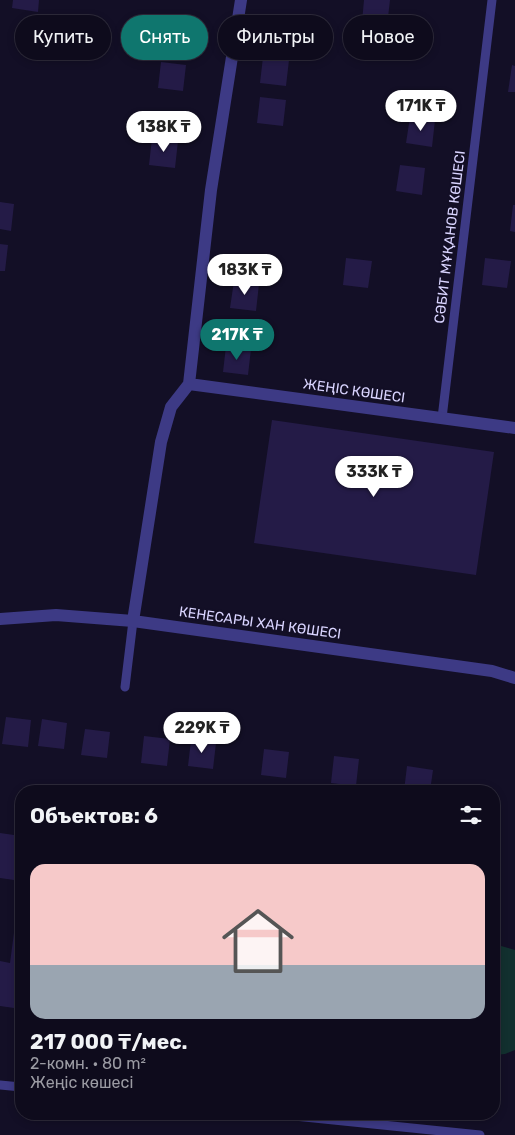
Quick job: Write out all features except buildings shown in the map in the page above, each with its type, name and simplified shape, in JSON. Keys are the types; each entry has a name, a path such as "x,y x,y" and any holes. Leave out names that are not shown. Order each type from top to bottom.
{"street":[{"path":"133,621 161,442 172,407 189,384 211,190 241,0"},
{"name":"ЖЕҢІС КӨШЕСІ","path":"189,384 515,428"},
{"name":"КЕНЕСАРЫ ХАН КӨШЕСІ","path":"0,619 56,615 133,621 492,671 515,678"}],"lane":[{"name":"СӘБИТ МҰҚАНОВ КӨШЕСІ","path":"442,418 492,0"},
{"path":"125,687 133,621"},
{"path":"0,1085 15,1086"},
{"path":"334,1120 480,1135"}],"green space":[{"path":"500,946 515,950 515,1050 500,1054"}]}
